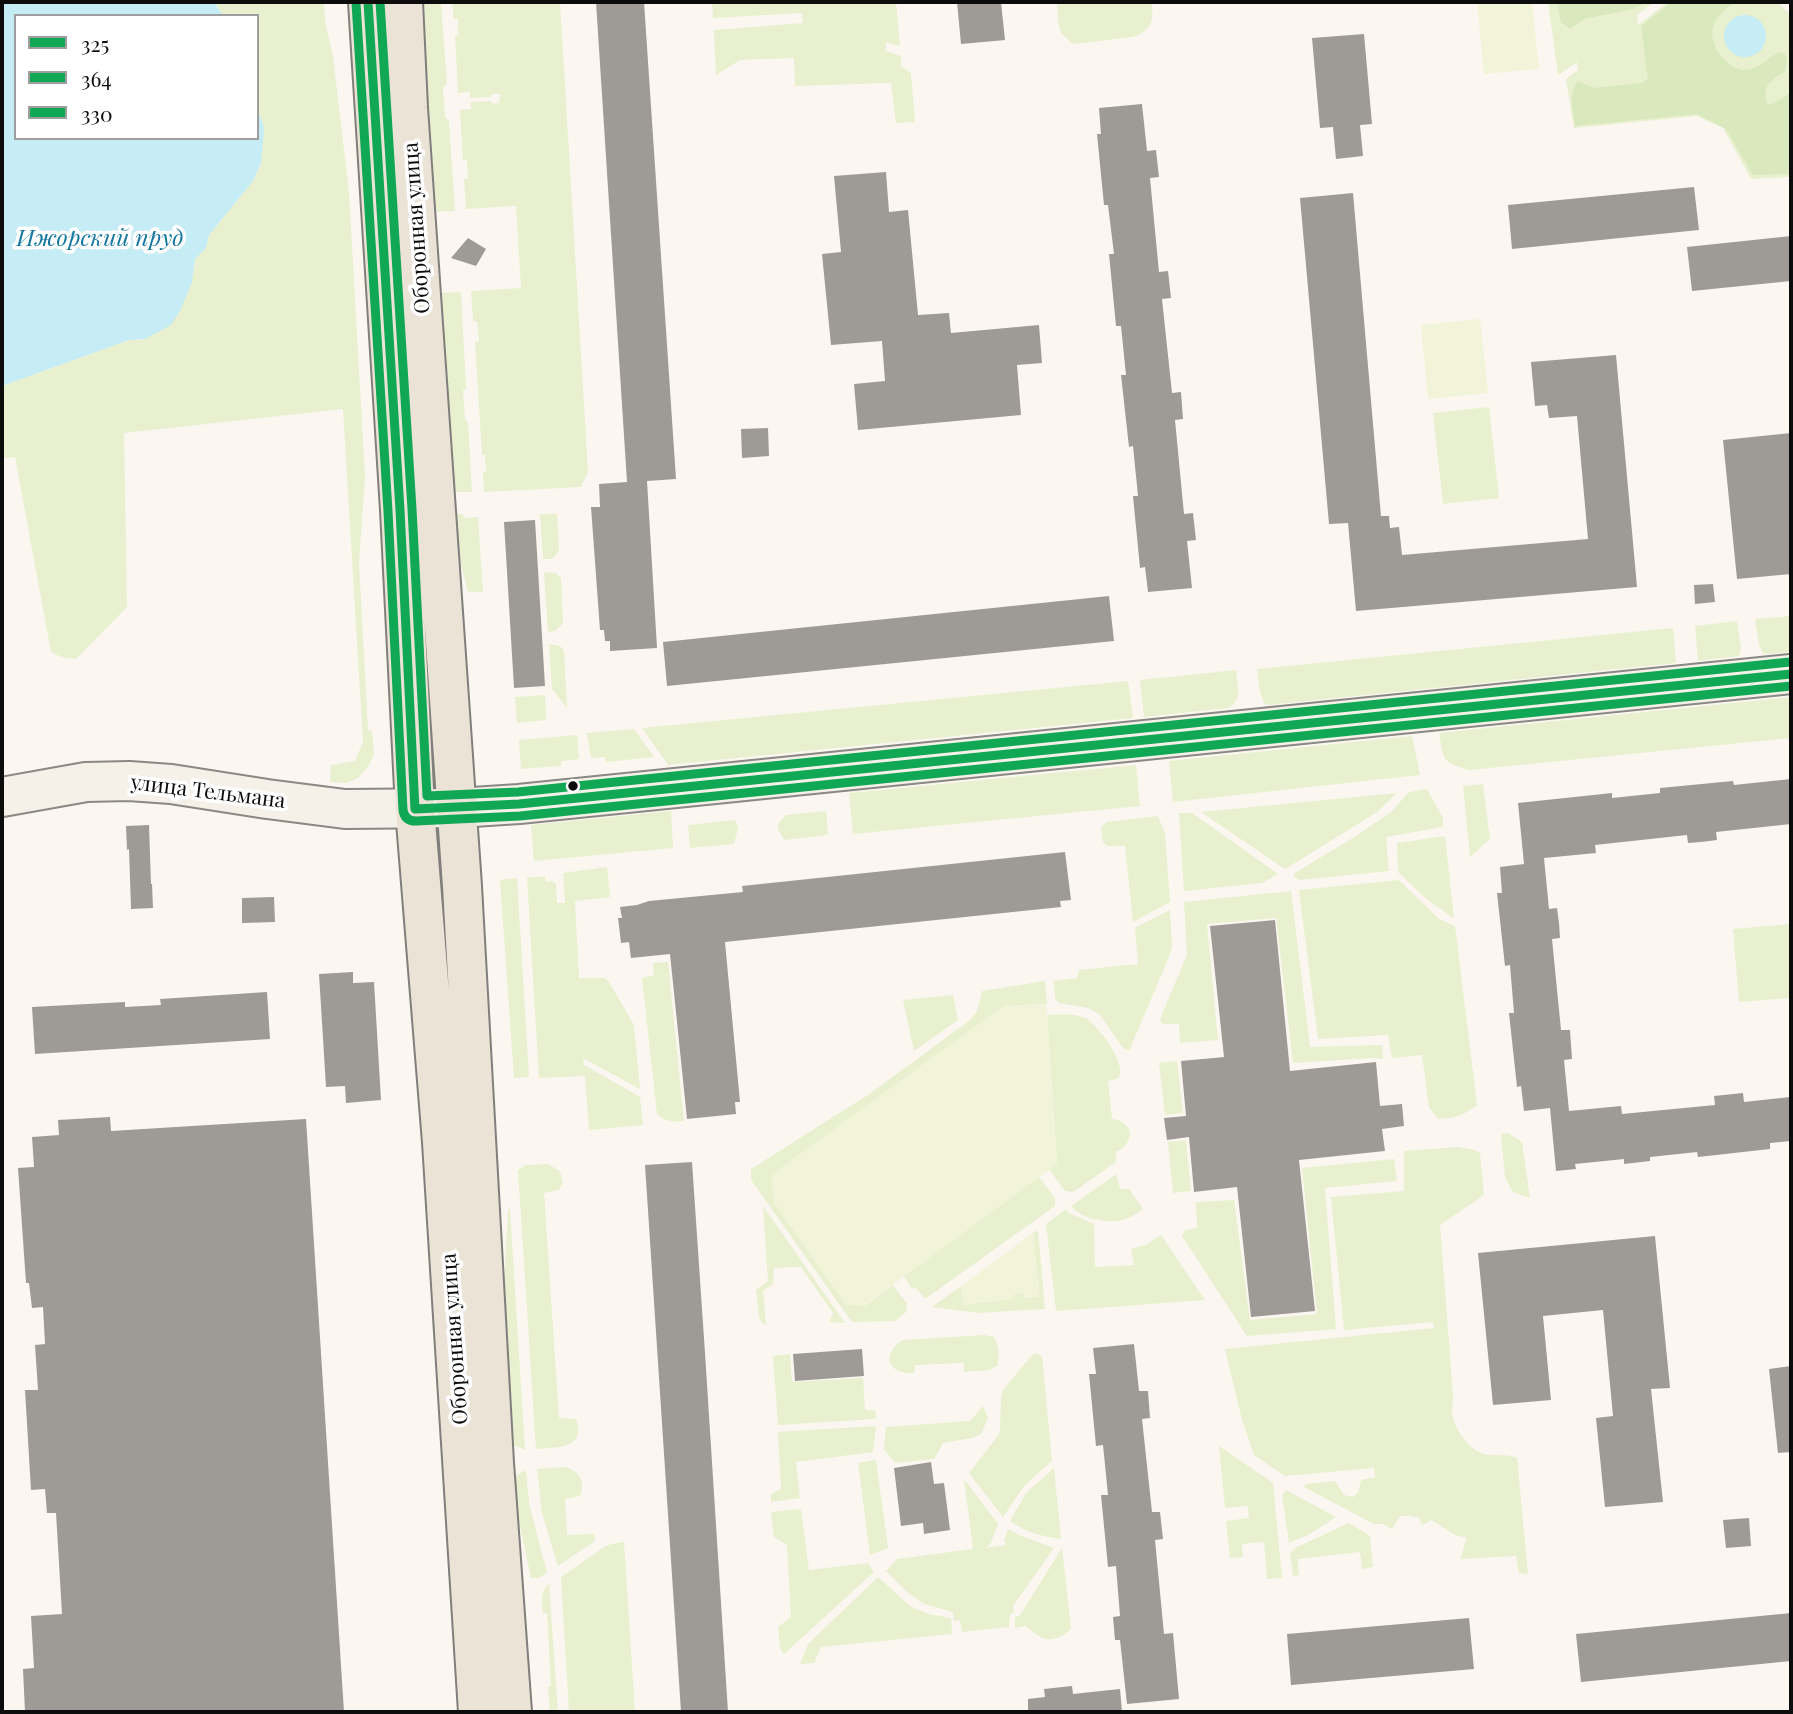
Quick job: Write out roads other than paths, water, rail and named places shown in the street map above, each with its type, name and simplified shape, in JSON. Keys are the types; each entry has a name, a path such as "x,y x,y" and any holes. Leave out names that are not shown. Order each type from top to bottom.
{"main road":[{"name":"Оборонная улица","path":"368,2 400,510 415,809 442,1142 478,1712"},
{"name":"Оборонная улица","path":"403,2 457,808 494,1462 512,1712"},
{"name":"улица Тельмана","path":"2,797 86,782 129,781 171,784 345,809 457,808 574,799 1791,674"}],"water":[{"name":"Ижорский пруд","path":"2,2 214,2 222,14 14,14 14,140 259,140 259,114 264,132 261,163 253,181 209,235 206,248 195,259 192,282 171,325 145,339 129,340 2,386"},
{"path":"1745,15 1760,21 1766,36 1760,51 1745,57 1730,51 1724,36 1730,21"}]}
